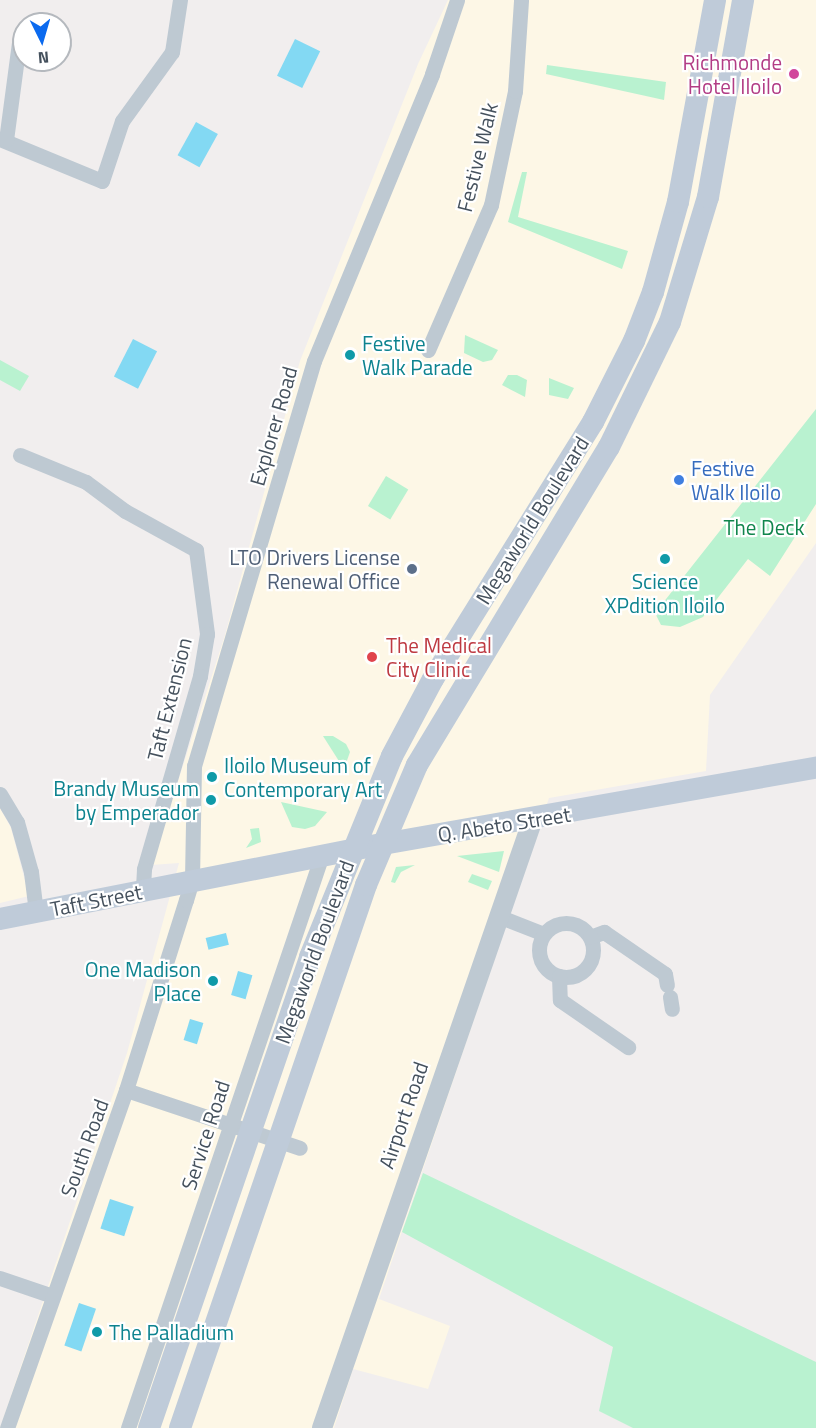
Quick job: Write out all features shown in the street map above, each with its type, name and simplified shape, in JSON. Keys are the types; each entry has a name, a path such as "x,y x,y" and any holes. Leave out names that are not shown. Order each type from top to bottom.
{"main road":[{"path":"714,9 729,3 738,11 742,11"},
{"name":"Megaworld Boulevard","path":"149,1428 223,1211 240,1128 273,1067 327,912 392,756 433,679 593,422 630,349 653,292 678,201 714,9"},
{"name":"Megaworld Boulevard","path":"180,1428 252,1217 289,1145 300,1076 382,844 416,770 462,685 609,447 656,356 686,272 708,197 742,11"},
{"path":"392,756 391,767 397,774 406,776 416,770"},
{"name":"Q. Abeto Street","path":"192,880 382,844 816,768"},
{"name":"Taft Street","path":"0,919 192,880"},
{"path":"327,912 344,904 353,912 354,921"},
{"path":"273,1067 273,1076 282,1088 300,1076"},
{"path":"223,1211 232,1201 243,1197 250,1204 252,1217"}],"street":[{"path":"14,72 3,140 102,181 122,121 172,52 180,0"},
{"name":"Explorer Road","path":"192,880 194,766 314,361 432,74 458,0"},
{"name":"Festive Walk","path":"428,350 491,205 515,91 521,0"},
{"name":"Taft Extension","path":"20,455 86,482 124,511 196,550 207,634 200,676 144,869 143,891"},
{"path":"0,794 17,822 31,872 36,912"},
{"name":"Airport Road","path":"322,1428 533,819"},
{"name":"Service Road","path":"128,1428 240,1128 322,855"},
{"name":"South Road","path":"7,1428 126,1090 192,880"},
{"path":"498,916 544,934"},
{"path":"568,923 590,937 592,954 584,970 559,976 544,967 540,958 544,934 551,927 568,923"},
{"path":"590,937 604,932 665,974 670,997"},
{"path":"559,976 560,1000 628,1047"},
{"path":"126,1090 289,1145"},
{"path":"0,1278 53,1296"}],"shaded area":[{"path":"448,0 816,0 816,543 710,695 706,771 549,798 379,1299 450,1326 428,1389 353,1369 334,1428 0,1428 127,1053 179,863 151,865 225,635 300,361 418,64"},
{"path":"0,808 11,828 29,896 0,903"}],"green space":[{"path":"547,65 666,82 664,100 546,74"},
{"path":"522,172 527,172 518,217 628,251 622,269 508,222"},
{"path":"465,335 498,350 492,360 483,362 464,353"},
{"path":"0,360 29,376 20,391 0,380"},
{"path":"508,375 517,375 527,380 525,397 502,385"},
{"path":"549,378 574,388 568,399 549,395"},
{"name":"The Deck","path":"816,409 816,504 770,576 748,559 703,617 680,627 661,625 655,613"},
{"path":"386,476 408,489 390,519 368,506"},
{"path":"323,736 333,736 346,744 350,752 344,769"},
{"path":"281,802 327,812 315,826 305,829 292,827"},
{"path":"259,828 261,842 246,848 252,839 250,829"},
{"path":"504,851 499,872 457,856"},
{"path":"415,865 401,872 395,883 391,882 396,867"},
{"path":"472,874 492,881 488,890 468,882"},
{"path":"423,1173 816,1362 816,1428 633,1428 599,1411 613,1347 402,1232"}],"water":[{"path":"295,39 320,51 302,88 277,76"},
{"path":"196,122 218,134 199,167 178,155"},
{"path":"133,339 157,351 138,389 114,376"},
{"path":"226,933 229,945 209,950 206,938"},
{"path":"238,971 252,975 246,999 231,995"},
{"path":"190,1019 203,1023 197,1044 184,1040"},
{"path":"110,1199 134,1207 124,1236 100,1228"},
{"path":"79,1303 96,1309 81,1351 64,1346"}],"place":[{"name":"Richmonde Hotel Iloilo","path":"794,74"},
{"name":"Festive Walk Parade","path":"350,355"},
{"name":"Festive Walk Iloilo","path":"679,480"},
{"name":"Science XPdition Iloilo","path":"665,559"},
{"name":"LTO Drivers License Renewal Office","path":"412,569"},
{"name":"The Medical City Clinic","path":"372,657"},
{"name":"Iloilo Museum of Contemporary Art","path":"212,777"},
{"name":"Brandy Museum by Emperador","path":"211,800"},
{"name":"One Madison Place","path":"213,981"},
{"name":"The Palladium","path":"97,1332"}]}
